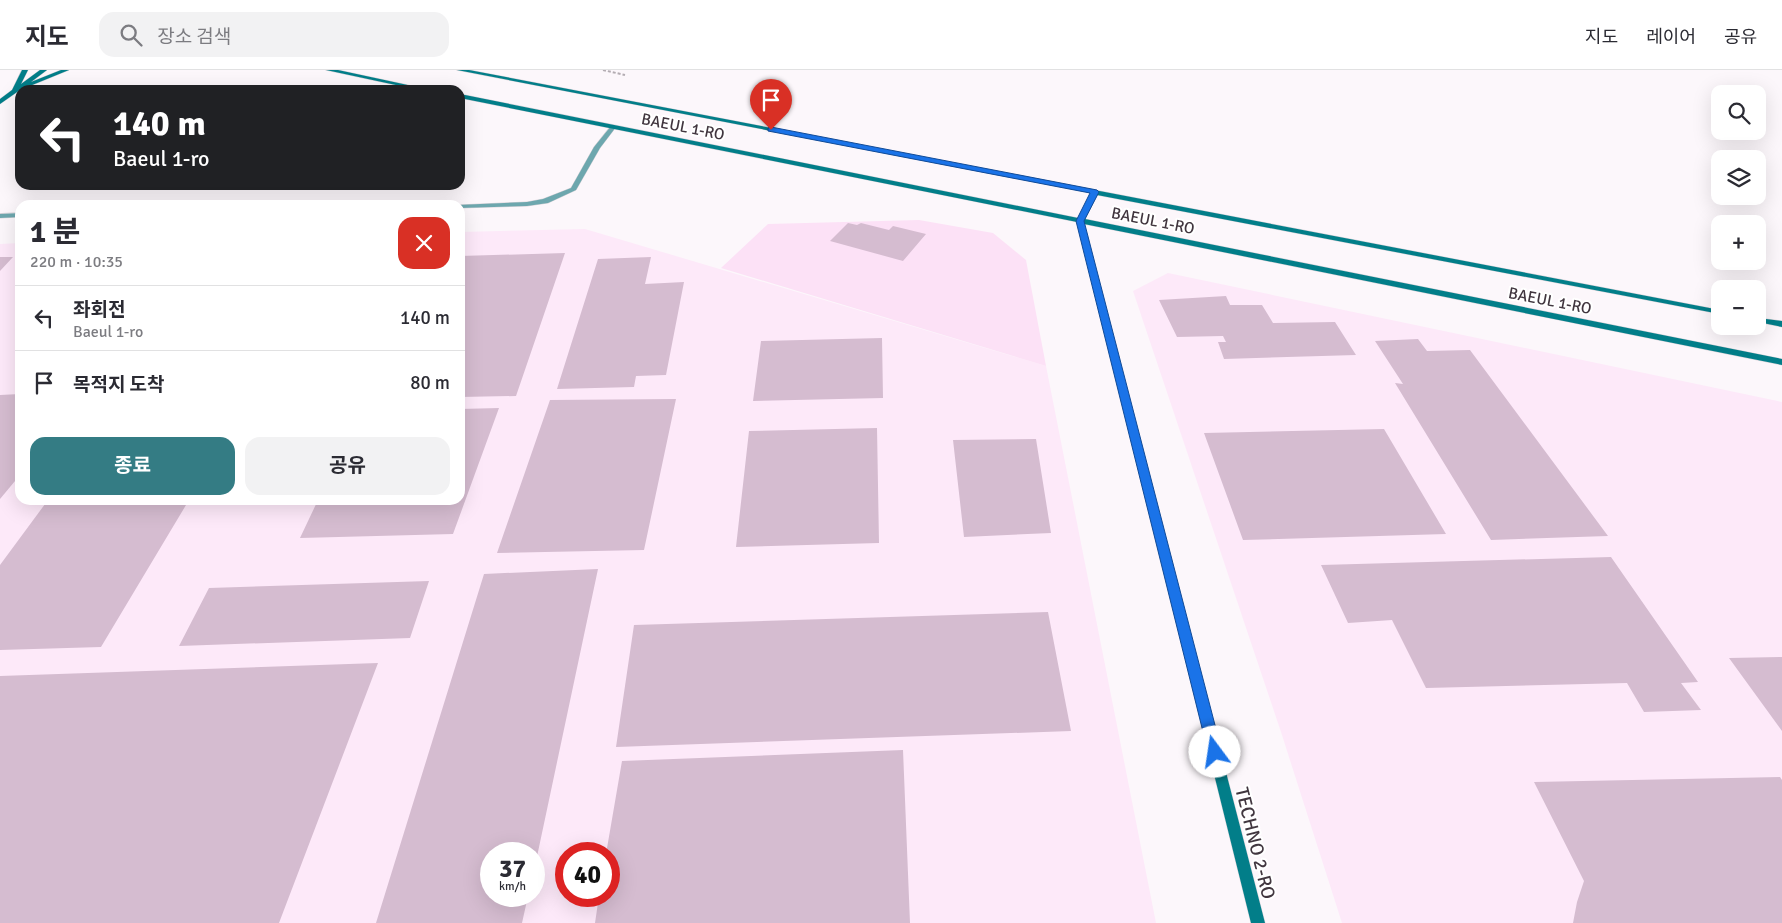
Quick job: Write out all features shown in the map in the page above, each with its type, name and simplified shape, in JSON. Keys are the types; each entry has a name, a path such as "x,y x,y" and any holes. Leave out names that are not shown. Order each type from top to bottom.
{"main road":[{"path":"18,85 24,70"},
{"path":"23,85 44,70"},
{"path":"30,85 66,70"},
{"path":"329,70 403,85"},
{"name":"BAEUL 1-RO","path":"460,70 1711,310"},
{"path":"0,102 15,91"},
{"name":"BAEUL 1-RO","path":"465,97 1782,362"},
{"path":"1080,221 1095,192"},
{"name":"TECHNO 2-RO","path":"1080,221 1258,923"},
{"path":"1766,321 1782,324"}],"street":[{"path":"465,206 527,204 545,201 574,189 597,148 614,127"},
{"path":"0,216 15,215"}],"shaded area":[{"path":"919,220 993,233 1026,260 1046,366 721,268 768,224"},
{"path":"585,229 1046,366 1156,923 0,923 0,244 15,243 15,505 465,505 465,232"},
{"path":"1168,273 1782,402 1782,923 1342,923 1281,732 1133,291"}],"building":[{"path":"848,223 857,225 861,223 889,230 893,226 926,234 903,261 830,241"},
{"path":"565,253 516,396 465,397 465,256"},
{"path":"0,257 13,257 0,271"},
{"path":"651,257 645,284 684,282 666,375 636,376 634,387 557,389 598,259"},
{"path":"1226,296 1230,305 1262,305 1273,323 1335,322 1356,355 1224,359 1218,342 1226,342 1223,336 1177,337 1159,300"},
{"path":"882,338 883,398 753,401 761,341"},
{"path":"1418,339 1427,351 1470,350 1608,536 1491,540 1395,383 1403,384 1375,341"},
{"path":"15,394 15,481 0,499 0,395"},
{"path":"676,399 644,550 497,553 550,400"},
{"path":"499,408 465,501 465,409"},
{"path":"877,428 879,543 736,547 749,431"},
{"path":"1384,429 1446,534 1243,540 1204,433"},
{"path":"1036,439 1051,533 964,537 953,440"},
{"path":"44,505 186,505 101,647 0,650 0,565"},
{"path":"316,505 464,505 453,534 300,538"},
{"path":"1611,557 1698,682 1681,683 1701,710 1644,712 1627,683 1426,688 1392,620 1348,623 1321,565"},
{"path":"598,569 540,842 480,842 480,907 526,907 522,923 376,923 484,574"},
{"path":"429,581 410,638 179,646 209,588"},
{"path":"1048,612 1071,731 616,747 634,625"},
{"path":"1782,657 1782,731 1729,658"},
{"path":"378,663 279,923 0,923 0,676"},
{"path":"903,750 910,923 595,923 597,907 620,907 620,842 608,842 622,761"},
{"path":"1780,777 1782,780 1782,923 1573,923 1584,881 1534,782"}],"route":[{"path":"771,130 1095,192 1080,221 1215,752"}]}
